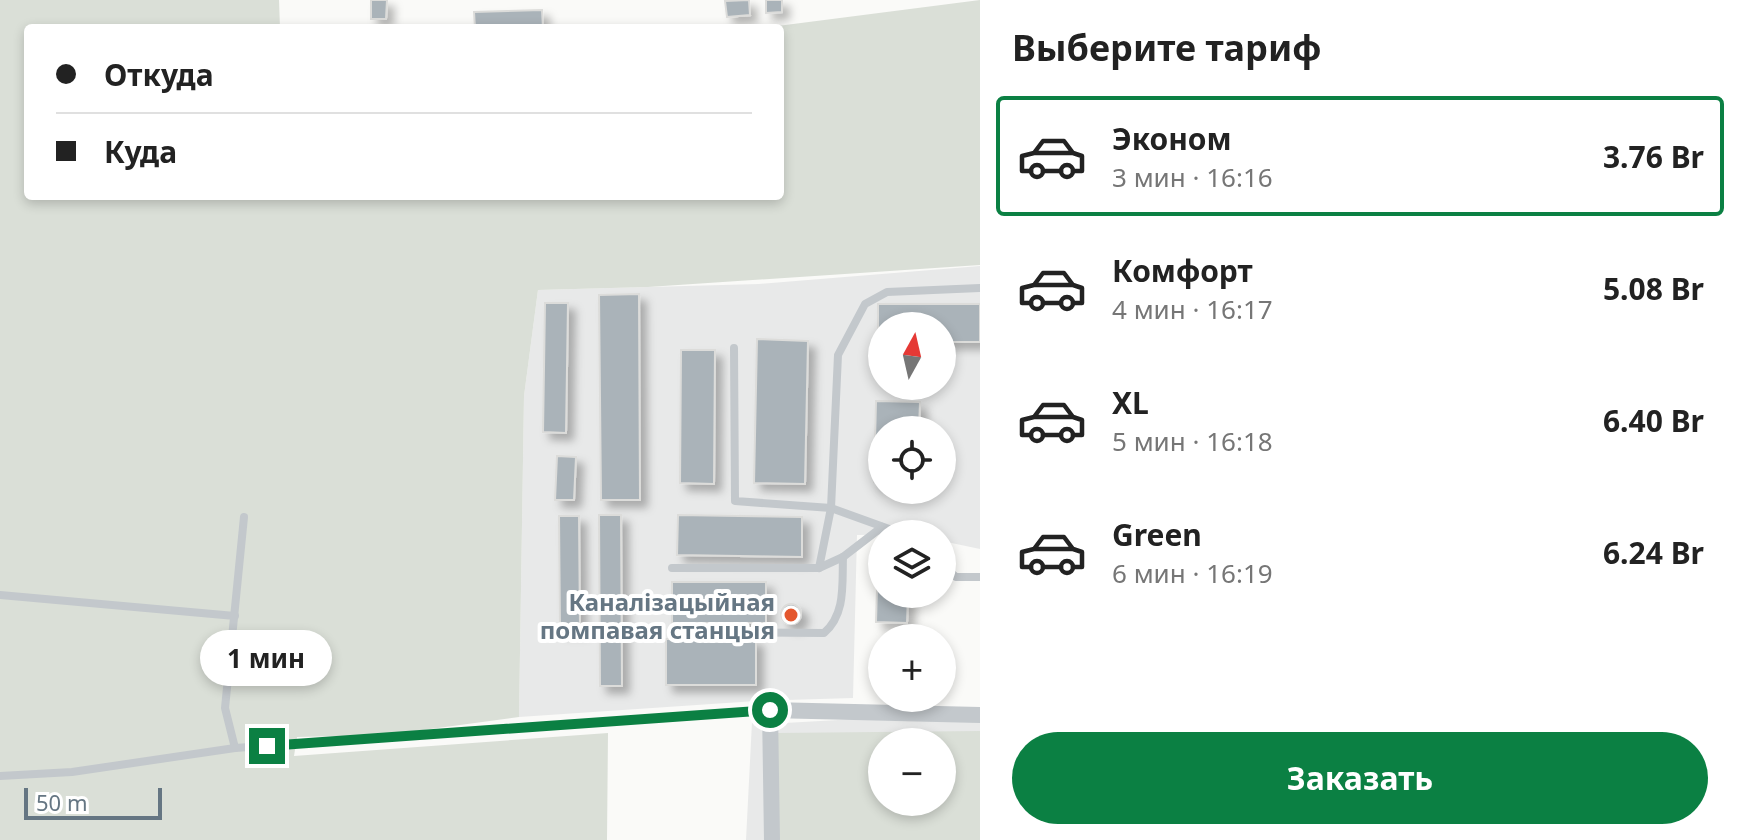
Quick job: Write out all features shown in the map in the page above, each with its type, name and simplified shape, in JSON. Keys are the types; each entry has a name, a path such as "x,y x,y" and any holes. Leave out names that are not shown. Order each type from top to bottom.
{"street":[{"path":"772,840 770,710 980,715"}],"lane":[{"path":"819,568 831,508 838,355 865,304 887,292 980,288"},
{"path":"734,348 735,501 831,508 868,522"},
{"path":"235,748 225,708 244,517"},
{"path":"672,568 819,568 843,557 868,538"},
{"path":"676,632 824,633 835,624 842,600 843,557"},
{"path":"956,577 980,577"},
{"path":"0,595 235,616"},
{"path":"0,776 72,772 235,748 770,710"}],"shaded area":[{"path":"0,0 279,0 280,24 24,24 24,200 784,200 784,25 980,0 980,265 648,287 538,290 524,396 519,717 386,735 297,737 294,756 608,733 607,840 0,840"},
{"path":"980,266 980,549 956,544 956,520 868,520 868,535 857,535 853,698 756,701 519,717 524,396 538,290 759,284"},
{"path":"980,712 980,840 746,840 752,722 785,723"},
{"path":"956,731 980,731 980,840 777,840 775,733 868,732 868,816 956,816"}],"building":[{"path":"371,0 387,0 386,19 371,19"},
{"path":"749,0 750,15 727,17 725,1"},
{"path":"766,0 782,0 782,12 766,13"},
{"path":"542,10 543,24 475,24 474,12"},
{"path":"639,294 640,500 601,500 599,295"},
{"path":"545,303 568,303 566,433 543,432"},
{"path":"878,304 980,304 980,342 956,342 956,312 878,312"},
{"path":"757,339 808,341 805,484 754,483"},
{"path":"681,350 715,350 714,484 680,483"},
{"path":"876,401 920,402 920,416 876,416"},
{"path":"557,456 576,457 574,500 555,500"},
{"path":"599,515 621,515 622,686 600,686"},
{"path":"678,515 802,517 802,557 677,555"},
{"path":"559,516 579,516 580,629 560,629"},
{"path":"672,582 766,582 766,623 672,623"},
{"name":"Каналізацыйная помпавая станцыя","path":"791,604 798,607 801,614 798,621 791,624 784,621 781,614 784,607"},
{"path":"876,608 908,608 907,623 876,622"},
{"path":"666,639 756,639 756,685 666,685"}],"place":[{"name":"Каналізацыйная помпавая станцыя","path":"791,615"}],"route":[{"path":"267,746 770,710"}]}
